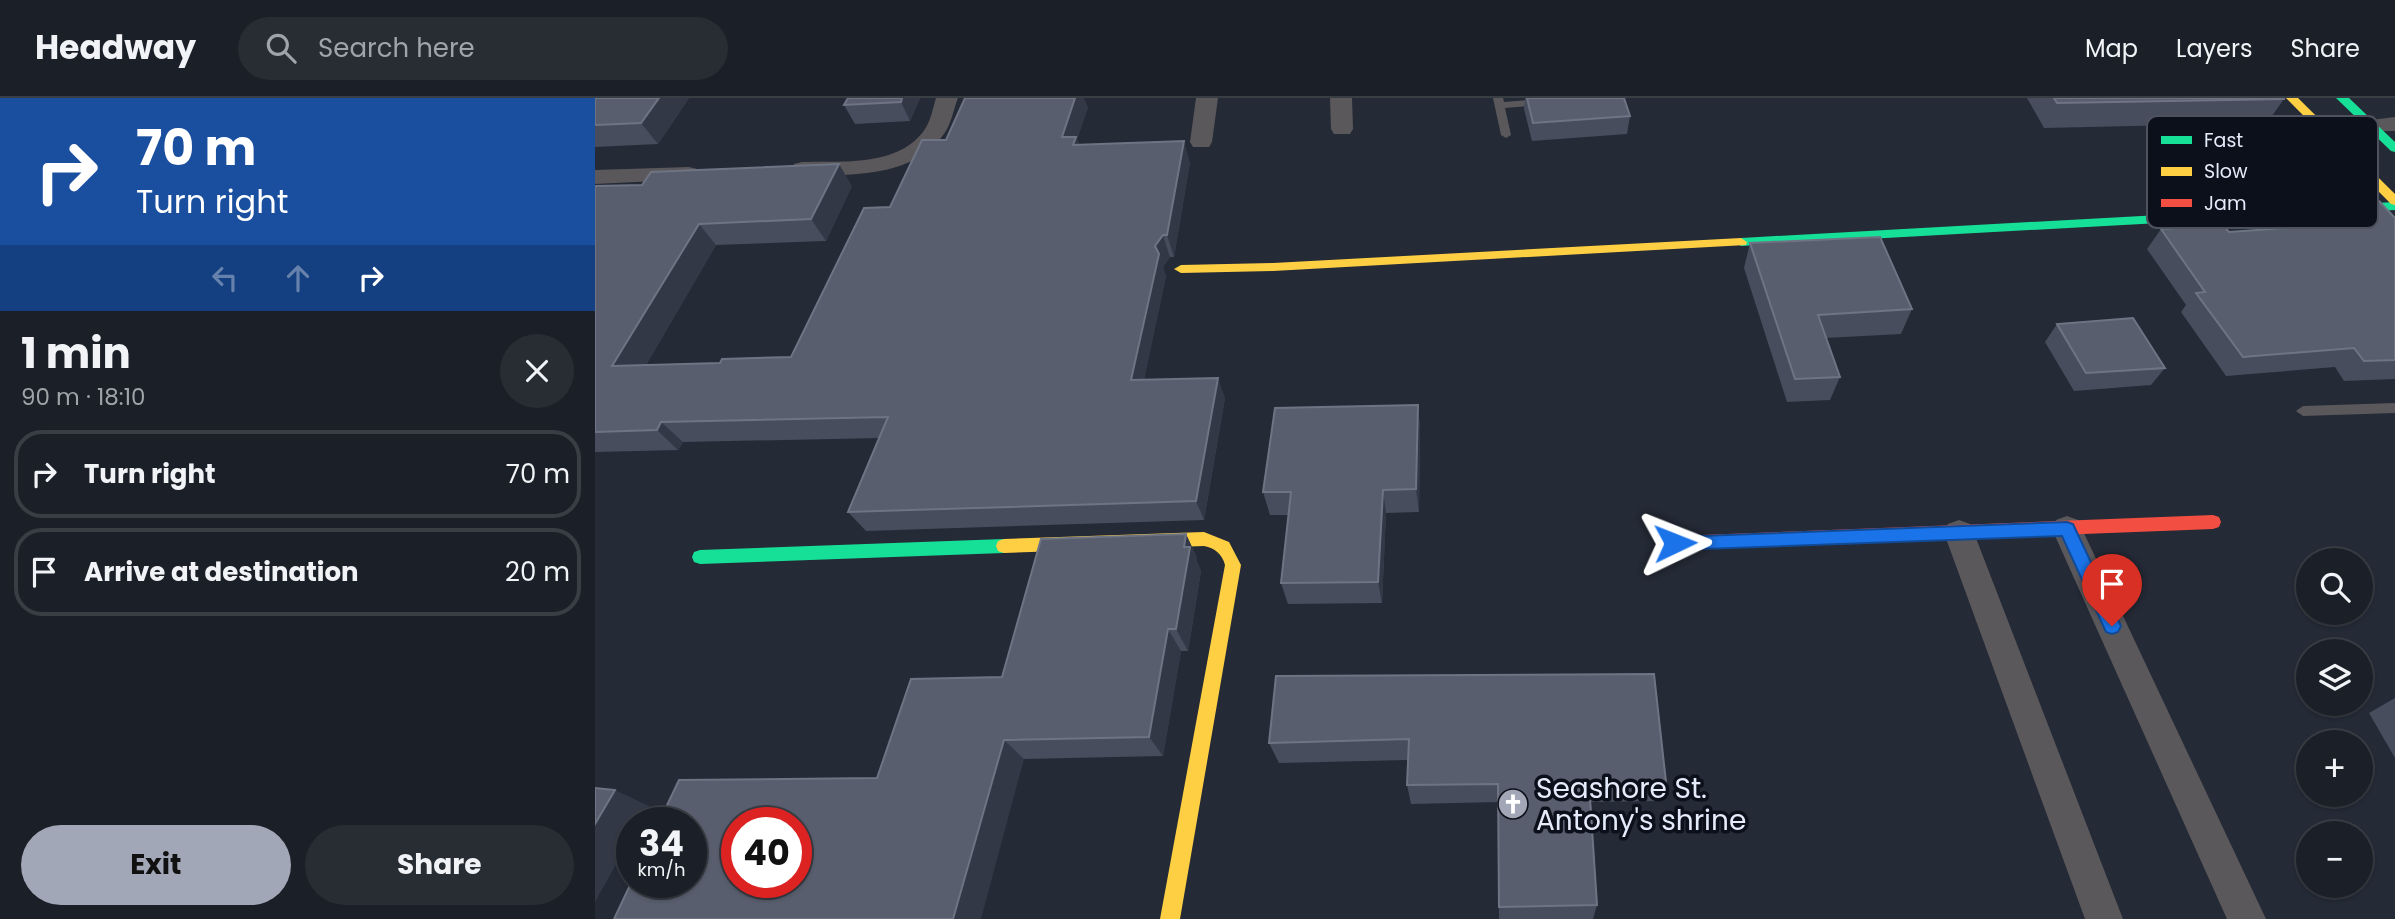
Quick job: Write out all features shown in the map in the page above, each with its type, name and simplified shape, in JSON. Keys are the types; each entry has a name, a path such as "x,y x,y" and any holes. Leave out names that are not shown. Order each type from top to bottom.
{"street":[{"path":"777,170 842,168 898,160 917,151 935,130 947,98"},
{"path":"1201,142 1207,98"},
{"path":"1341,98 1342,129"},
{"path":"2292,98 2310,116"},
{"path":"2342,98 2361,116"},
{"path":"2378,132 2395,148"},
{"path":"595,177 712,173"},
{"path":"2378,184 2395,201"},
{"path":"1181,269 1287,266 2147,219"},
{"path":"1675,543 2213,522"},
{"path":"2067,529 2247,919"},
{"path":"1959,533 2104,919"},
{"path":"700,557 1190,540 1220,542 1231,551 1233,565 1170,919"}],"lane":[{"path":"1506,135 1499,101 1553,101"},
{"path":"2303,411 2395,408"}],"building":[{"path":"595,98 659,98 641,123 595,125"},
{"path":"848,98 902,98 901,102 844,105"},
{"path":"965,98 1075,98 1062,137 1076,137 1073,145 1184,141 1167,235 1163,235 1155,246 1159,254 1131,380 1218,378 1196,501 848,512 888,417 661,422 657,430 595,432 595,186 642,185 651,172 839,164 811,219 699,224 612,366 720,363 722,359 791,357 864,208 890,207 922,140 946,140"},
{"path":"1527,98 1624,98 1630,116 1533,123"},
{"path":"2054,98 2284,98 2284,99 2057,103"},
{"path":"2378,200 2395,218 2395,360 2364,361 2354,348 2243,357 2196,293 2205,292 2161,229 2226,228 2229,232 2284,228 2378,228"},
{"path":"1880,237 1912,309 1818,315 1840,377 1795,379 1750,243"},
{"path":"2133,318 2165,368 2086,373 2057,324"},
{"path":"1418,405 1416,489 1383,490 1378,582 1281,583 1291,492 1263,492 1275,408"},
{"path":"1186,534 1184,547 1190,547 1176,629 1168,629 1149,737 1004,740 953,919 614,919 624,898 707,898 707,807 666,807 679,780 877,778 911,679 1002,677 1041,539"},
{"path":"1654,674 1666,782 1589,783 1597,905 1499,907 1498,784 1407,785 1409,739 1269,743 1276,676"},
{"path":"595,788 615,790 595,824"}],"traffic: fast":[{"path":"2342,98 2361,116"},
{"path":"2378,132 2395,148"},
{"path":"2378,207 2395,206"},
{"path":"1741,242 2147,220"},
{"path":"700,557 1004,546"}],"traffic: slow":[{"path":"2292,98 2310,116"},
{"path":"2378,184 2395,201"},
{"path":"1181,269 1273,267 1741,242"},
{"path":"1004,546 1204,539 1220,544 1229,554 1233,565 1170,919"}],"traffic: jam":[{"path":"1675,543 2213,522"}],"place":[{"name":"Seashore St. Antony's shrine","path":"1513,804"}],"route":[{"path":"1675,543 2067,529 2112,626"}]}
